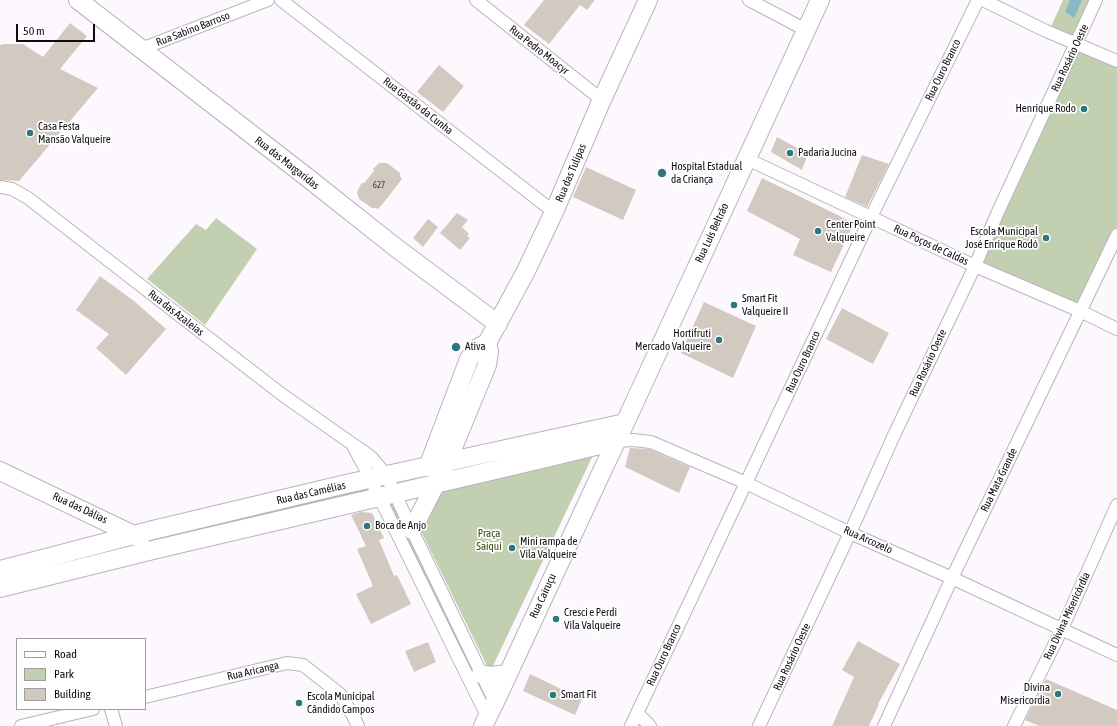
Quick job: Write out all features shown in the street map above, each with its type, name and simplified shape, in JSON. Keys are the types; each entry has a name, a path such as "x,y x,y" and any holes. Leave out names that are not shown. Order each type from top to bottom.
{"street":[{"name":"Rua Sabino Barroso","path":"141,49 268,0"},
{"name":"Rua Gastão da Cunha","path":"281,0 554,212"},
{"name":"Rua Pedro Moacyr","path":"476,0 602,100"},
{"name":"Rua das Tulipas","path":"428,467 469,359 474,351 487,343 526,271 554,212 602,100 648,0"},
{"path":"748,0 806,30"},
{"name":"Rua Luís Beltrão","path":"625,423 820,0"},
{"name":"Rua Ouro Branco","path":"631,726 871,217 978,0"},
{"path":"983,0 1046,31 1117,61"},
{"name":"Rua Rosário Oeste","path":"760,726 898,426 975,266 997,214 1096,0"},
{"name":"Rua das Margaridas","path":"79,1 395,247 498,324"},
{"name":"Rua Poços de Caldas","path":"747,159 975,266 1080,311 1117,329"},
{"name":"Rua das Azaleias","path":"0,187 12,189 28,198 272,386 363,450 372,458 378,477"},
{"name":"Rua Mata Grande","path":"884,726 952,578 1117,235"},
{"path":"412,530 447,462 487,365 489,351 487,343"},
{"name":"Rua Cairuçu","path":"488,715 625,423"},
{"name":"Rua das Camélias","path":"0,570 136,535 378,477 625,423"},
{"name":"Rua Arcozelo","path":"616,441 633,440 651,442 746,483 850,533 952,578 1117,655"},
{"name":"Rua das Camélias","path":"0,588 158,549 616,441"},
{"name":"Rua das Azaleias","path":"351,443 378,477"},
{"name":"Rua das Dálias","path":"0,471 136,535 158,549"},
{"path":"378,477 387,495 431,603 488,715"},
{"path":"378,477 387,495 412,530 481,674 488,715"},
{"name":"Rua Divina Misericórdia","path":"1018,725 1117,505"},
{"path":"431,603 444,597"},
{"name":"Rua Aricanga","path":"146,697 287,663 298,664 303,665 340,694 358,726"},
{"path":"481,674 491,676 507,674"},
{"path":"20,726 89,710"},
{"path":"112,710 116,726"},
{"path":"637,713 650,726"}],"green space":[{"path":"1063,0 1096,0 1076,44 1050,29"},
{"path":"1076,44 1117,61 1117,234 1080,311 975,266"},
{"path":"216,218 257,249 205,325 147,279 196,224 206,230"},
{"name":"Praça Saiqui","path":"595,451 490,672 419,527 441,487 463,482 468,486 543,468 546,463"},
{"path":"365,484 371,490 159,541 158,537"},
{"path":"391,500 487,696 484,696 387,504"}],"water":[{"path":"1070,0 1082,0 1074,18 1065,12"}],"building":[{"path":"544,0 595,0 587,10 580,5 549,44 524,25"},
{"name":"Casa Festa Mansão Valqueire","path":"70,23 87,36 60,69 98,88 19,181 0,180 0,45 23,44 43,57"},
{"path":"439,65 464,86 443,112 417,92"},
{"name":"Padaria Jucina","path":"777,137 808,154 802,170 771,152"},
{"path":"862,155 889,164 867,207 845,197"},
{"path":"379,163 387,163 400,173 402,179 378,209 372,208 359,199 357,192 361,184 365,182 374,171 373,169"},
{"path":"586,167 636,190 623,220 573,197"},
{"name":"Center Point Valqueire","path":"762,178 854,223 831,272 793,255 800,239 747,211"},
{"path":"457,213 468,220 462,227 469,234 467,236 470,238 460,250 440,233"},
{"path":"428,219 438,227 423,247 413,238"},
{"path":"100,276 134,301 166,329 126,375 96,348 109,334 76,310"},
{"name":"Hortifruti Mercado Valqueire","path":"704,302 756,326 733,378 681,353"},
{"path":"842,308 889,333 873,364 826,339"},
{"path":"630,448 649,449 690,467 679,493 625,467"},
{"path":"361,512 372,513 384,538 379,540 394,576 397,575 411,604 371,624 356,594 373,586 357,549 366,546 351,515"},
{"path":"858,641 900,664 878,704 869,726 832,726 854,677 842,670"},
{"path":"428,642 436,662 414,672 405,651"},
{"name":"Smart Fit","path":"530,674 582,699 575,715 523,691"},
{"name":"Divina Misericordia","path":"1046,679 1117,710 1117,726 1039,726 1025,720"}],"place":[{"name":"Henrique Rodo","path":"1084,109"},
{"name":"Casa Festa Mansão Valqueire","path":"30,133"},
{"name":"Padaria Jucina","path":"790,153"},
{"name":"Hospital Estadual da Criança","path":"662,173"},
{"name":"Center Point Valqueire","path":"818,231"},
{"name":"Escola Municipal José Enrique Rodó","path":"1046,238"},
{"name":"Smart Fit Valqueire II","path":"734,305"},
{"name":"Hortifruti Mercado Valqueire","path":"719,340"},
{"name":"Ativa","path":"456,347"},
{"name":"Boca de Anjo","path":"367,526"},
{"name":"Mini rampa de Vila Valqueire","path":"512,548"},
{"name":"Cresci e Perdi Vila Valqueire","path":"556,619"},
{"name":"Divina Misericordia","path":"1058,694"},
{"name":"Smart Fit","path":"553,695"},
{"name":"Escola Municipal Cândido Campos","path":"299,703"}]}
